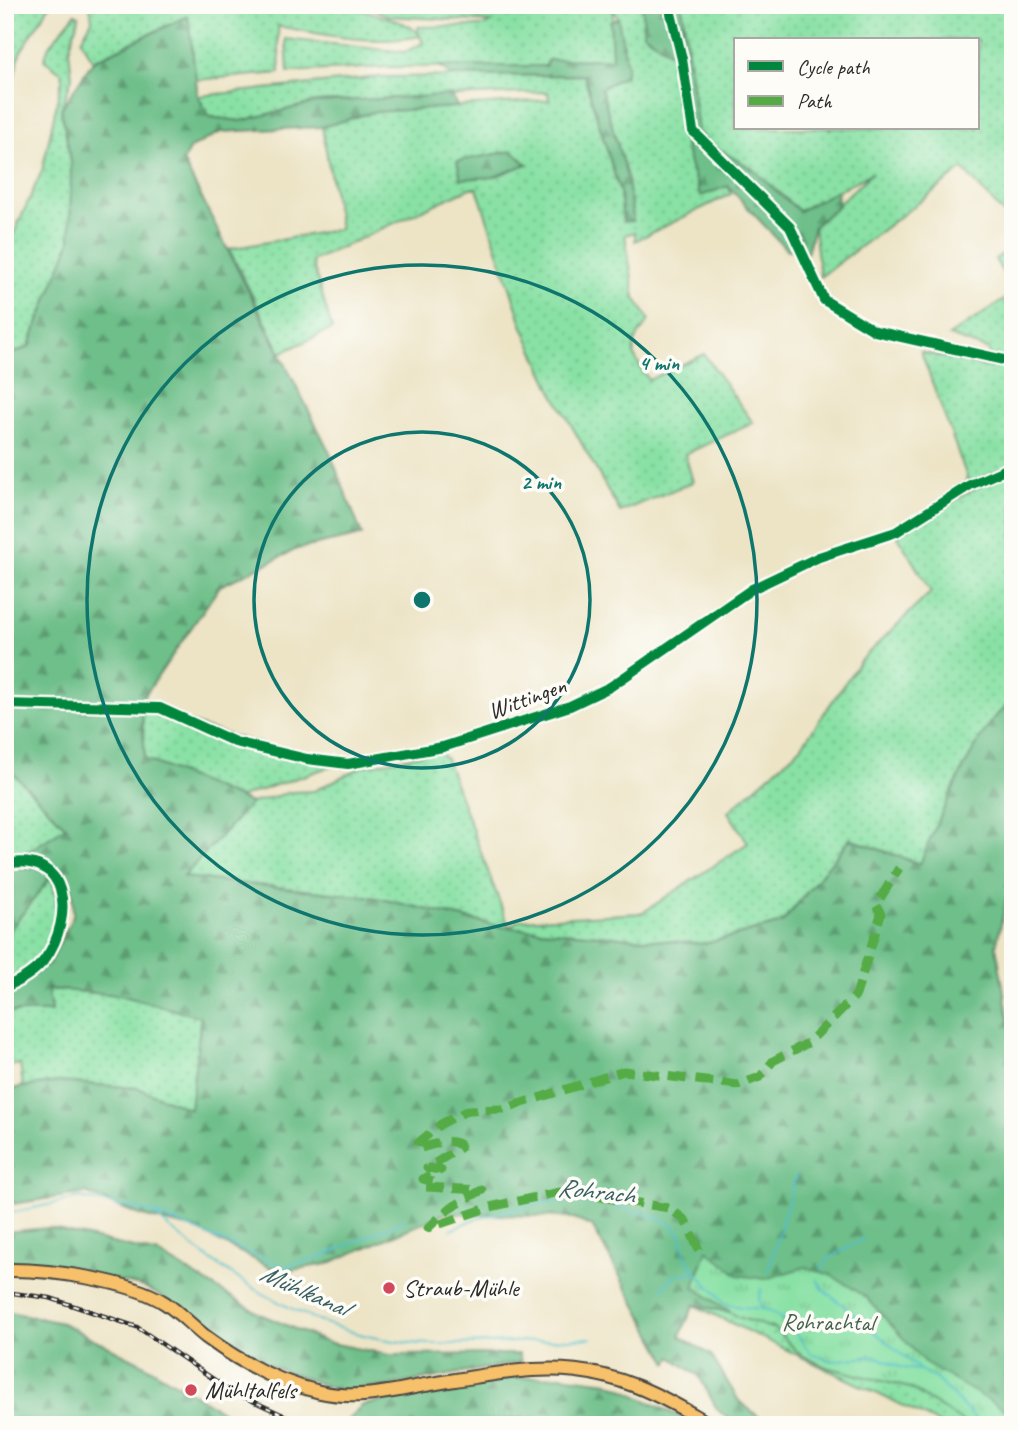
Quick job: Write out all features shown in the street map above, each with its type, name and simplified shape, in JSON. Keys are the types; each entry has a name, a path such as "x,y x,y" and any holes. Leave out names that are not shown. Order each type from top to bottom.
{"main road":[{"path":"5,1270 52,1271 145,1293 165,1303 235,1357 300,1387 326,1393 366,1395 523,1369 573,1369 634,1385 710,1425"}],"street":[{"path":"669,5 682,59 692,131 790,227 824,300 875,331 1013,362"},
{"name":"Wittingen","path":"5,704 160,708 235,742 307,759 348,764 443,747 512,727 580,702 610,687 752,589 819,557 896,532 970,485 1013,466"},
{"path":"5,864 37,862 54,874 62,896 60,924 46,958 30,974 5,988"}],"green space":[{"path":"5,5 50,5 20,53 5,115"},
{"path":"90,5 353,5 406,24 419,34 418,27 483,26 491,22 389,16 364,5 643,5 643,33 676,57 681,128 700,195 728,186 731,194 635,241 635,232 625,235 635,298 649,320 634,344 635,355 649,380 704,354 753,423 685,454 693,482 620,512 551,389 523,327 477,188 470,188 312,261 332,329 281,353 229,249 340,229 322,127 373,112 549,100 548,92 317,102 241,121 209,117 198,96 379,77 584,75 620,192 623,221 633,221 628,181 601,88 624,76 618,18 613,9 612,59 548,60 547,66 390,67 288,72 286,39 405,52 423,43 420,36 367,40 278,26 280,73 196,80 187,16 93,61 81,40 92,20"},
{"path":"643,5 682,5 698,132 709,144 751,168 799,211 836,191 839,205 814,226 807,253 786,249 728,186 701,196 681,128 676,57 643,33"},
{"path":"682,5 1013,5 1013,224 963,169 820,277 814,226 872,173 799,211 751,168 709,144 698,132"},
{"path":"75,14 79,16 69,50 72,77 61,109 71,161 71,242 28,347 5,357 5,305 14,298 5,287 5,253 42,171 62,80 62,73 44,60 49,46"},
{"path":"188,16 198,96 209,117 241,121 317,102 452,95 457,107 373,112 322,127 221,132 190,148 183,161 329,451 362,535 297,549 220,586 141,701 145,759 251,803 183,877 377,898 503,927 704,944 782,923 850,839 920,864 974,749 1001,711 1013,703 1010,884 996,946 1013,1043 1013,1425 775,1321 694,1305 680,1336 711,1355 739,1401 769,1425 735,1425 717,1409 699,1376 671,1357 668,1363 592,1226 568,1217 446,1213 327,1264 279,1272 195,1229 142,1216 86,1193 5,1205 5,1094 10,1089 58,1082 138,1088 190,1109 201,1017 120,995 48,989 51,1012 5,1012 5,990 49,964 73,916 73,893 65,872 26,853 66,827 5,765 5,357 29,347 70,242 71,161 61,109 93,61"},
{"path":"618,18 627,66 625,76 601,88 628,181 633,221 623,222 620,192 584,75 452,76 440,66 546,66 548,60 612,59 610,21"},
{"path":"512,151 527,164 494,177 461,179 457,161"},
{"path":"1013,247 1013,290 995,259"},
{"path":"1013,294 1013,465 965,485 967,477 921,352 991,368 989,350 949,336"},
{"path":"1013,472 1013,703 1006,705 920,864 850,839 782,923 704,944 503,927 377,898 183,877 251,803 291,792 314,791 361,767 438,751 446,759 509,927 519,920 642,913 748,843 728,812 801,747 860,661 931,592 897,535 981,485"},
{"path":"142,709 332,766 238,798 145,759"},
{"path":"5,765 67,828 26,853 5,858"},
{"path":"34,864 51,877 5,936 5,867"},
{"path":"51,877 57,911 50,939 33,963 5,983 5,936"},
{"path":"47,989 120,995 201,1017 190,1110 138,1088 58,1082 23,1087 20,1064 5,1067 5,1013 51,1011"},
{"path":"49,1228 159,1254 262,1315 326,1342 390,1355 519,1354 521,1362 388,1386 340,1391 242,1355 173,1303 144,1287 40,1262 5,1263 5,1232"},
{"name":"Rohrachtal","path":"707,1250 738,1275 765,1279 805,1267 831,1275 866,1297 926,1364 1013,1414 1013,1425 968,1425 910,1388 826,1367 801,1355 775,1329 738,1317 694,1287"},
{"path":"694,1305 775,1321 880,1365 977,1425 942,1425"},
{"path":"5,1311 62,1323 141,1363 245,1425 5,1425"},
{"path":"560,1376 608,1382 697,1425 573,1425 519,1418 452,1425 343,1425 363,1405 508,1378"}],"waterway":[{"path":"768,1272 796,1175"},
{"name":"Rohrach","path":"5,1214 80,1198 151,1212 284,1267 321,1257 405,1220"},
{"name":"Rohrach","path":"451,1230 474,1219 545,1202 600,1203 650,1215 671,1224 681,1236 685,1255 695,1271 727,1305 769,1310 790,1325 811,1354 832,1361 875,1356 902,1368 920,1370 936,1379 978,1421 988,1425"},
{"name":"Mühlkanal","path":"151,1212 212,1261 245,1283 316,1319 353,1332 391,1341 430,1344 591,1338"},
{"path":"821,1270 828,1259 863,1239"},
{"name":"Mühlkanal","path":"662,1289 674,1276 693,1272"},
{"path":"817,1279 822,1288 918,1368"},
{"path":"761,1289 759,1300 763,1308"}],"railway":[{"path":"5,1292 50,1298 137,1327 231,1391 305,1425"}],"marked path":[{"path":"699,1250 685,1220 669,1208 564,1191 490,1207 428,1228 449,1209 482,1190 426,1187 433,1182 423,1179 441,1170 427,1168 460,1148 460,1145 444,1142 416,1149 418,1143 441,1124 468,1110 503,1109 624,1071 738,1085 760,1077 773,1061 808,1043 856,995 881,914 876,905 899,868"}],"cycle path":[{"path":"669,5 682,59 693,131 790,227 824,300 875,331 1013,362"},
{"path":"5,704 160,708 235,742 307,759 348,764 443,747 570,706 610,687 752,589 819,557 896,532 970,485 1013,466"},
{"path":"5,864 27,863 43,868 54,878 61,891 62,907 60,925 45,959 27,976 5,987"}],"place":[{"name":"Straub-Mühle","path":"389,1288"},
{"name":"Mühltalfels","path":"191,1390"}]}
